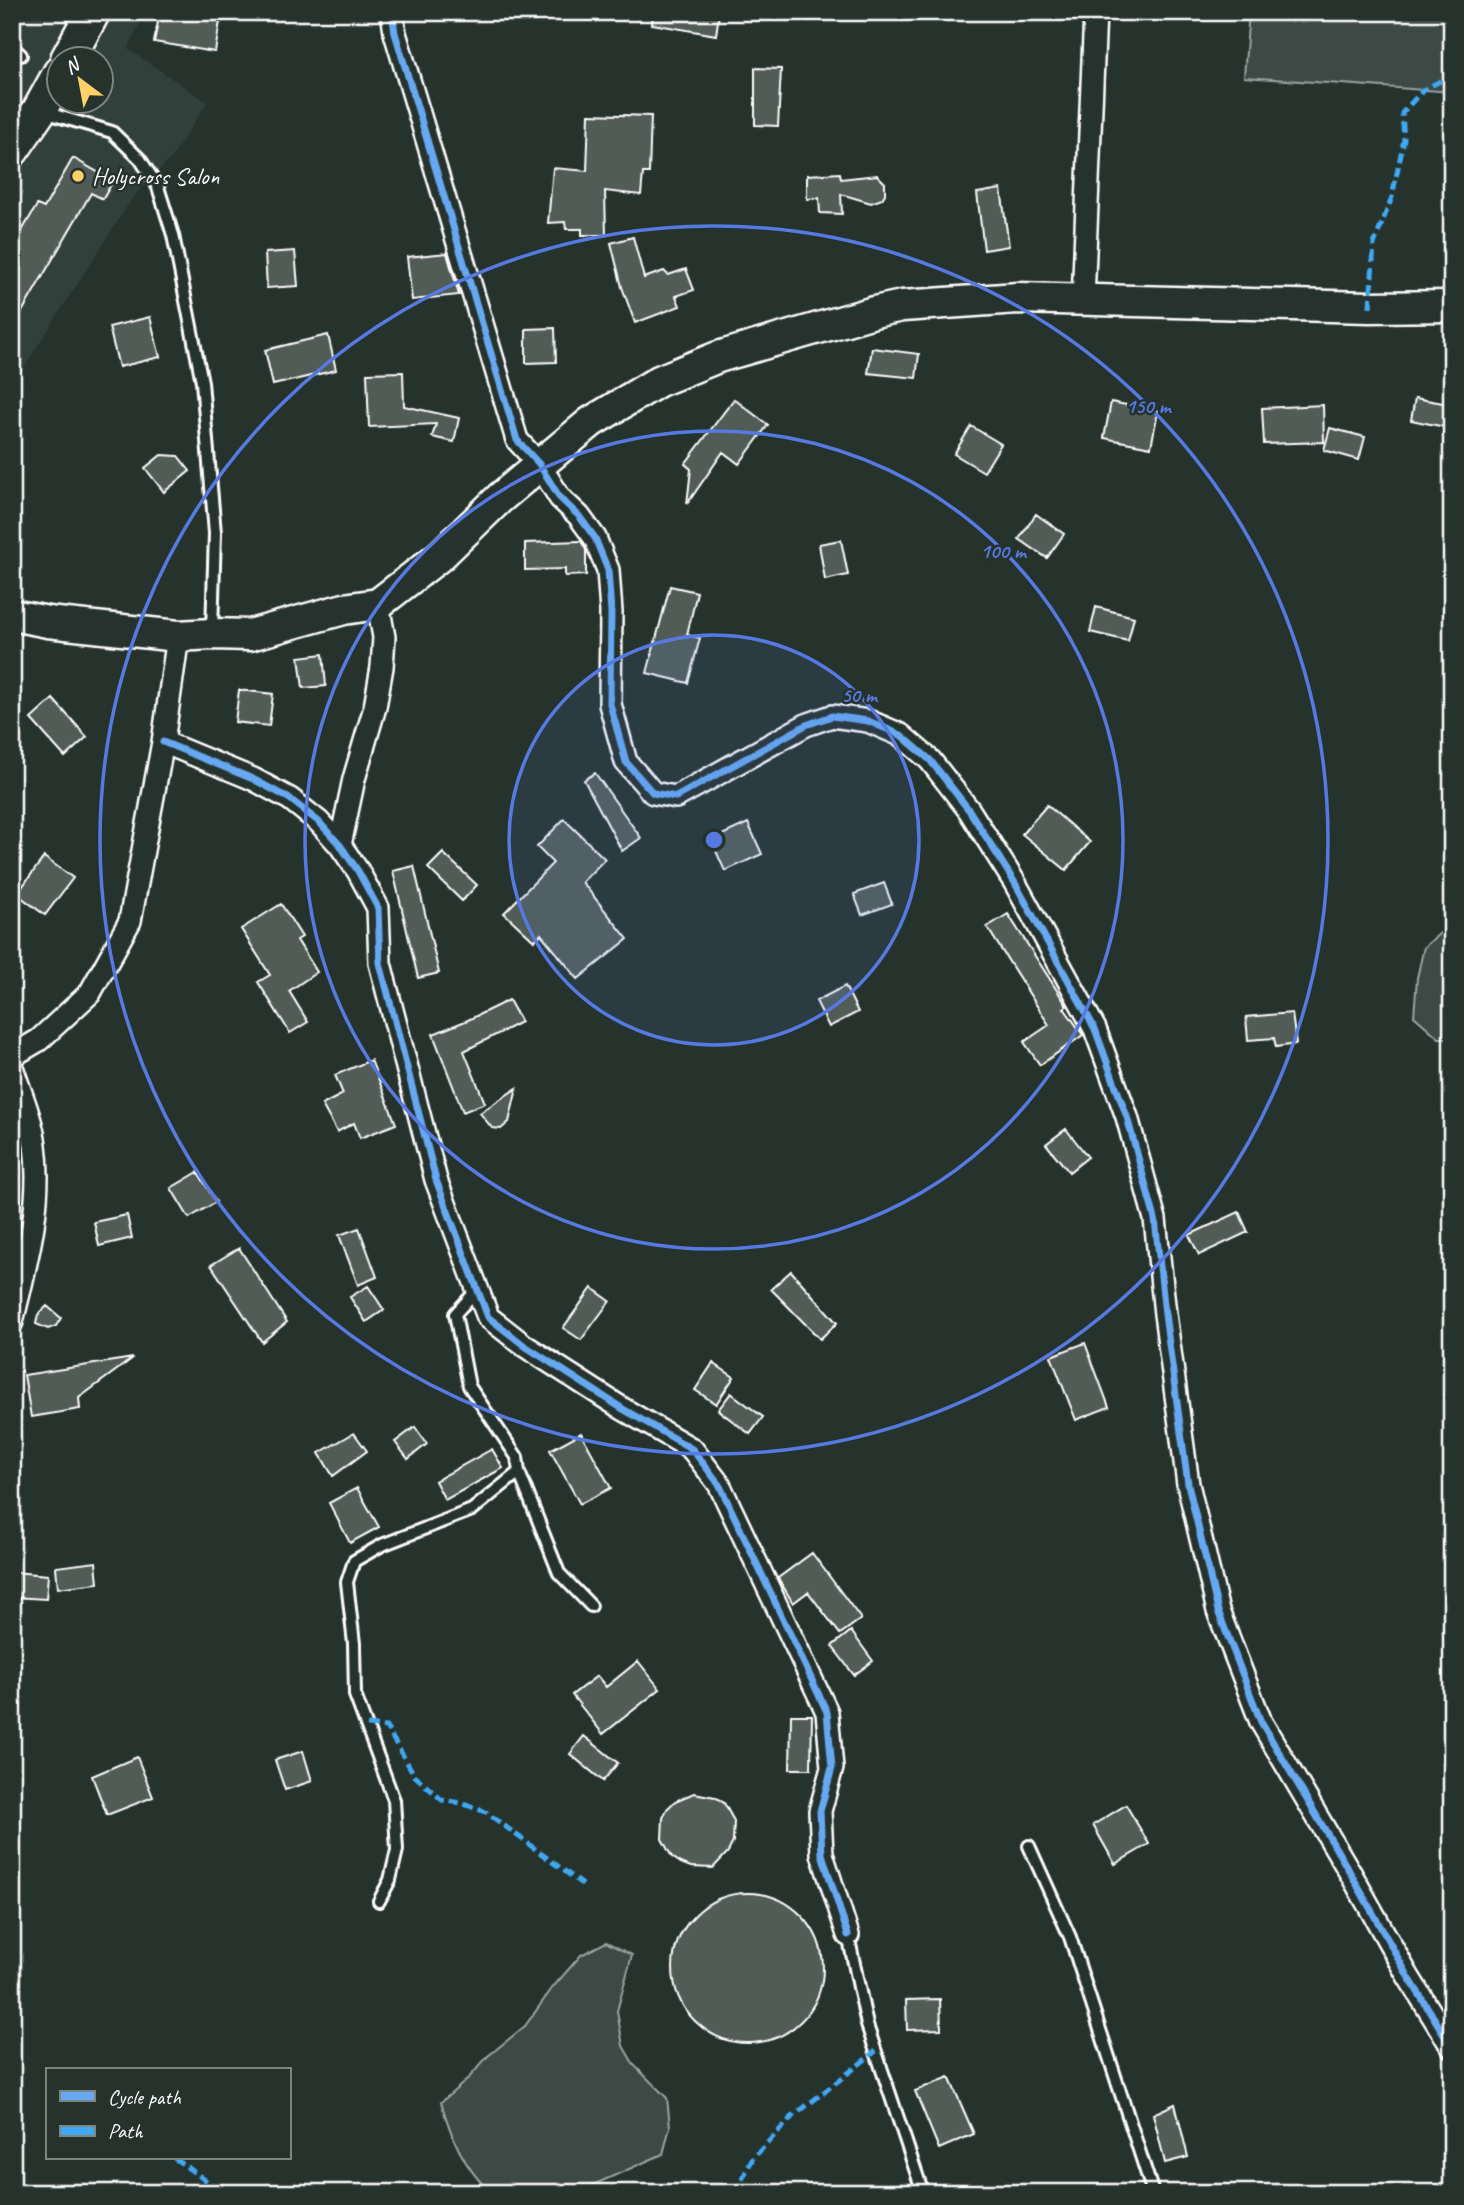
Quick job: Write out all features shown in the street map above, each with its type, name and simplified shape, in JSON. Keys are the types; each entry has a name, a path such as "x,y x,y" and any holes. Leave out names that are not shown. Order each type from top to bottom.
{"main road":[{"path":"75,46 93,12"},
{"path":"12,150 46,97"},
{"path":"12,615 70,625 178,636 250,635 344,609 378,604 440,556 500,498 591,422 659,381 718,357 821,326 902,306 1018,298 1452,306"}],"street":[{"path":"392,12 395,33 517,440 539,464 560,498 579,516 595,538 608,570 611,612 610,704 626,762 653,793 676,797 806,724 832,716 868,721 901,735 930,760 969,810 1016,883 1095,1029 1127,1117 1155,1219 1188,1484 1218,1611 1261,1722 1452,2047"},
{"path":"1083,301 1095,12"},
{"path":"340,845 354,779 375,707 382,667 384,637 378,604"},
{"path":"12,1056 39,1040 90,993 130,921 163,742 178,636"},
{"path":"163,742 253,779 290,799 319,822 340,845 358,871 378,908 380,963 436,1180 488,1317 526,1346 623,1409 692,1449 719,1484 827,1712 832,1768 820,1811 822,1854 848,1935"},
{"path":"12,1067 35,1141 38,1176 29,1251 12,1322"}],"lane":[{"path":"38,111 112,132 140,159 158,187 173,235 202,382 215,533 212,634"},
{"path":"476,1290 455,1314 469,1386 517,1457 519,1472 559,1573 591,1606"},
{"path":"379,1901 390,1880 397,1850 394,1800 355,1695 354,1644 347,1582 354,1561 382,1545 471,1510 519,1472"},
{"path":"1029,1846 1070,1937 1153,2193"},
{"path":"848,1935 867,2025 923,2193"}],"shaded area":[{"path":"12,12 145,12 128,49 207,102 172,157 133,197 12,386"},
{"path":"1249,12 1452,12 1452,92 1244,77"},
{"path":"1452,923 1452,1038 1439,1038 1414,1016 1417,978 1424,947"},
{"path":"606,1942 632,1955 617,2011 623,2046 634,2065 667,2098 670,2127 663,2154 575,2193 491,2193 473,2173 460,2151 441,2102 467,2080 488,2056 525,2026 553,1987 581,1955"}],"building":[{"path":"160,12 205,12 221,15 215,52 154,42"},
{"path":"653,12 719,14 716,35 652,24"},
{"path":"755,68 781,69 778,126 755,125"},
{"path":"589,114 651,116 649,173 643,173 641,195 605,191 606,235 582,235 582,229 566,229 565,222 548,223 553,168 587,171"},
{"path":"73,158 113,181 103,199 91,193 12,329 12,248 37,205 44,208"},
{"path":"840,173 841,179 877,175 885,183 885,194 882,199 871,203 841,194 842,214 820,213 819,198 807,199 807,175"},
{"path":"1001,189 1009,246 984,250 977,193"},
{"path":"633,237 644,278 664,271 668,275 686,269 694,290 676,296 680,306 635,323 622,287 611,243"},
{"path":"295,251 298,286 267,288 265,253"},
{"path":"447,253 459,295 412,300 407,257"},
{"path":"150,317 160,357 119,367 109,327"},
{"path":"555,328 556,362 526,363 526,329"},
{"path":"328,335 336,370 273,385 265,350"},
{"path":"872,348 919,354 916,378 868,373"},
{"path":"403,372 404,406 459,418 454,442 432,437 436,424 369,427 367,373"},
{"path":"1415,398 1449,404 1445,427 1411,420"},
{"path":"734,399 768,425 739,464 723,452 687,504 691,469 685,464"},
{"path":"1111,402 1158,411 1151,447 1104,438"},
{"path":"1323,405 1324,442 1264,444 1262,408"},
{"path":"971,426 1001,444 984,472 954,454"},
{"path":"1330,428 1365,437 1359,460 1324,450"},
{"path":"161,455 178,456 190,471 164,492 145,468"},
{"path":"1036,514 1064,534 1047,558 1019,539"},
{"path":"841,540 848,575 825,580 819,544"},
{"path":"581,541 586,550 586,575 565,576 565,569 525,570 525,543"},
{"path":"670,586 697,592 687,635 700,638 688,683 647,673"},
{"path":"1096,607 1134,617 1128,641 1090,632"},
{"path":"323,654 326,686 303,688 299,657"},
{"path":"239,690 273,694 269,726 235,722"},
{"path":"53,699 87,737 65,757 31,719"},
{"path":"595,773 641,838 622,851 584,780"},
{"path":"1047,805 1090,842 1066,870 1022,834"},
{"path":"564,819 605,859 582,882 628,939 578,979 541,934 534,941 504,913 553,863 537,847"},
{"path":"748,823 762,854 725,871 711,840"},
{"path":"443,853 477,885 462,901 428,868"},
{"path":"44,857 73,878 45,915 17,894"},
{"path":"414,866 439,973 418,978 393,871"},
{"path":"884,883 892,904 862,915 854,894"},
{"path":"281,904 302,937 297,940 317,972 289,991 308,1022 290,1033 258,982 270,975 241,929"},
{"path":"1008,914 1083,1035 1040,1065 1024,1042 1049,1025 987,927"},
{"path":"845,986 858,1012 829,1027 816,1001"},
{"path":"509,1000 521,1022 464,1051 485,1103 463,1112 433,1034"},
{"path":"1292,1013 1296,1044 1276,1047 1274,1038 1248,1040 1246,1017"},
{"path":"371,1060 396,1124 360,1138 354,1123 337,1132 322,1105 343,1094 335,1075"},
{"path":"517,1088 509,1122 501,1129 492,1128 480,1113"},
{"path":"1066,1129 1088,1157 1069,1172 1046,1144"},
{"path":"198,1172 216,1202 189,1218 171,1188"},
{"path":"1239,1212 1248,1232 1199,1255 1189,1235"},
{"path":"127,1215 132,1238 99,1246 94,1222"},
{"path":"359,1228 377,1277 358,1285 339,1235"},
{"path":"239,1248 287,1322 262,1342 211,1265"},
{"path":"791,1271 837,1323 820,1339 771,1289"},
{"path":"368,1286 384,1310 366,1322 350,1297"},
{"path":"592,1288 610,1301 581,1340 563,1328"},
{"path":"47,1306 61,1318 56,1326 48,1329 36,1324 38,1315"},
{"path":"1085,1343 1109,1407 1076,1420 1051,1356"},
{"path":"133,1358 79,1398 80,1409 31,1417 24,1375"},
{"path":"713,1363 734,1377 716,1404 695,1390"},
{"path":"731,1393 763,1417 750,1434 718,1410"},
{"path":"415,1427 427,1444 408,1459 395,1442"},
{"path":"354,1433 367,1451 333,1476 319,1453"},
{"path":"581,1433 611,1488 580,1504 550,1450"},
{"path":"492,1449 503,1468 445,1500 435,1481"},
{"path":"357,1488 379,1527 350,1543 329,1503"},
{"path":"812,1553 861,1619 840,1634 808,1592 793,1603 778,1578"},
{"path":"96,1562 98,1583 58,1588 56,1567"},
{"path":"12,1572 48,1575 46,1599 12,1597"},
{"path":"851,1631 873,1661 854,1675 832,1646"},
{"path":"638,1661 660,1689 603,1734 572,1695 597,1676 606,1687"},
{"path":"791,1715 812,1715 811,1769 790,1769"},
{"path":"584,1736 618,1763 603,1781 570,1754"},
{"path":"303,1751 312,1781 285,1790 275,1760"},
{"path":"137,1757 153,1797 107,1815 92,1776"},
{"path":"694,1793 715,1797 724,1803 734,1821 733,1842 728,1852 713,1868 691,1867 681,1863 672,1857 662,1839 663,1818 667,1809 675,1801"},
{"path":"1126,1805 1149,1844 1115,1864 1093,1825"},
{"path":"748,1893 777,1899 801,1915 817,1939 823,1968 817,1997 801,2021 777,2037 748,2043 719,2037 695,2021 679,1997 673,1968 679,1939 695,1915 719,1899"},
{"path":"940,1999 941,2029 907,2030 906,2000"},
{"path":"949,2077 974,2134 939,2149 915,2091"},
{"path":"1175,2104 1188,2157 1165,2163 1153,2114"}],"marked path":[{"path":"1370,307 1374,244 1392,197 1404,139 1402,113 1423,90 1452,75"},
{"path":"367,1725 386,1727 415,1776 442,1800 461,1803 486,1812 583,1885"},
{"path":"735,2193 753,2158 791,2118 876,2051"},
{"path":"177,2160 224,2193"}],"cycle path":[{"path":"392,12 395,33 517,440 539,464 560,498 579,516 595,538 608,570 611,612 610,704 626,762 653,793 676,797 806,725 832,716 868,721 901,735 930,760 969,810 1015,883 1095,1029 1127,1117 1155,1219 1188,1484 1218,1611 1261,1722 1452,2047"},
{"path":"163,742 253,779 290,799 319,822 340,845 358,871 378,908 380,963 436,1180 488,1317 525,1346 623,1409 692,1449 719,1484 827,1712 832,1768 820,1811 822,1854 848,1935"}],"place":[{"name":"Holycross Salon","path":"78,176"}]}
